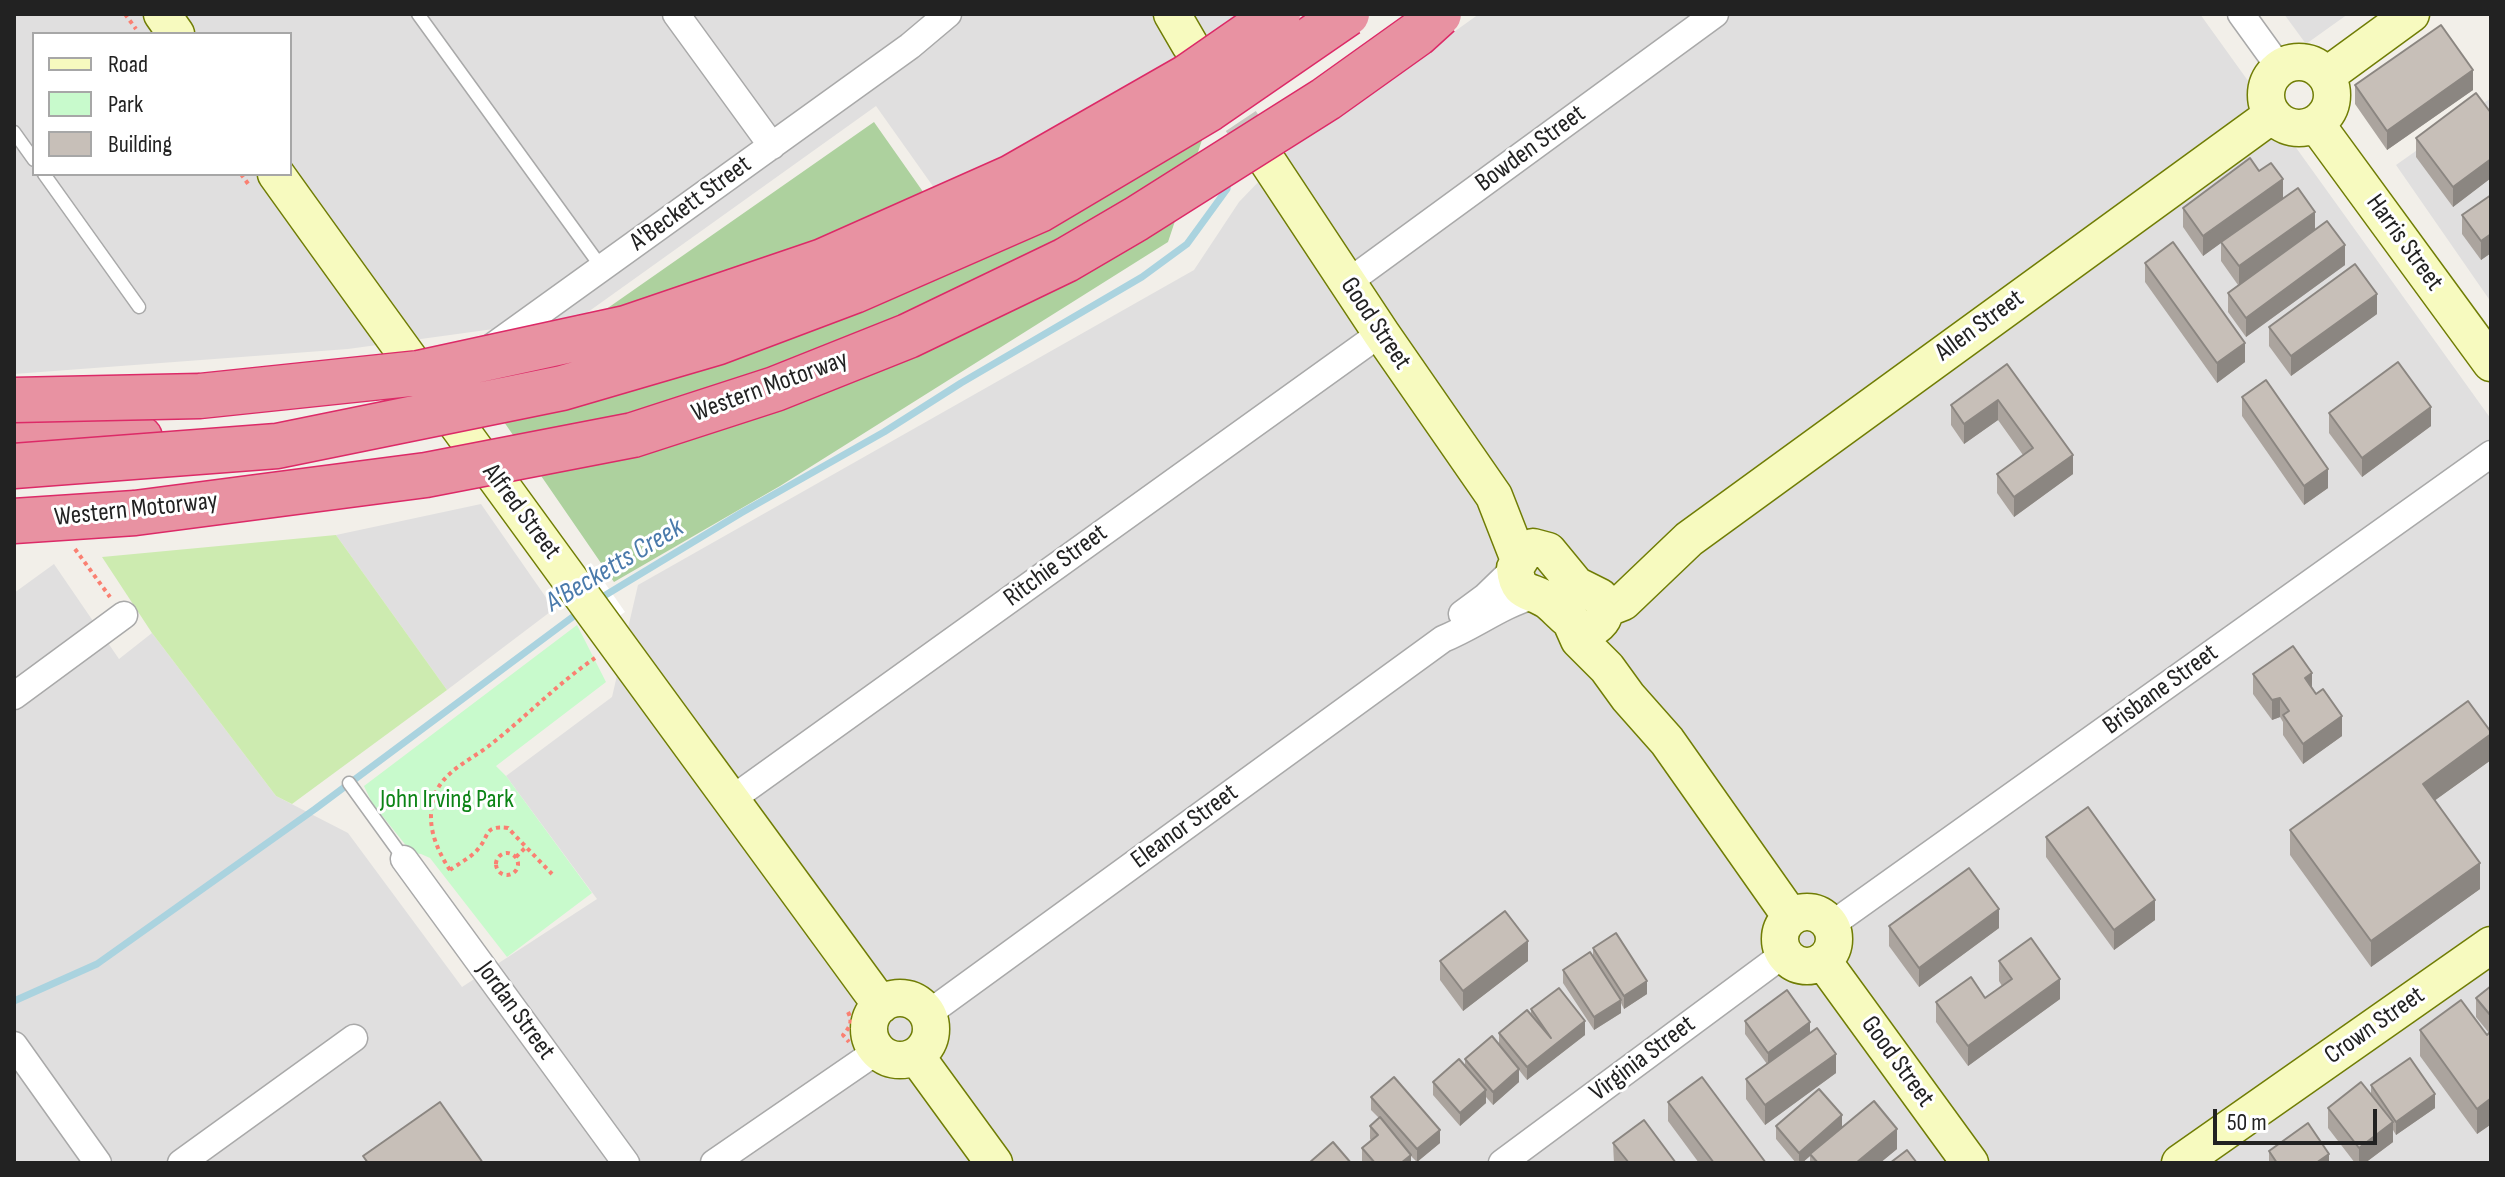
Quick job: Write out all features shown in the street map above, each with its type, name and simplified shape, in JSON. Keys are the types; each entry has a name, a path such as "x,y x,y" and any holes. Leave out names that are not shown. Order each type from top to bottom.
{"highway":[{"path":"14,400 200,396 419,373 626,328 823,261 1012,177 1187,77 1278,14"},
{"name":"Western Motorway","path":"14,466 277,446 418,406 578,384 716,343 854,291 1039,210 1209,109 1347,14"},
{"name":"Western Motorway","path":"14,521 135,513 426,475 633,435 775,389 908,336 1066,260 1326,99 1417,34 1439,14"},
{"path":"14,439 235,436 418,406"},
{"path":"14,550 164,532 398,490 543,460 633,435"}],"street":[{"path":"162,14 175,32"},
{"path":"676,14 772,146"},
{"path":"1172,14 1190,45"},
{"name":"Bowden Street","path":"1347,283 1715,14"},
{"path":"2241,14 2280,68"},
{"path":"2326,76 2411,14"},
{"name":"A'Beckett Street","path":"418,406 602,268 910,46 939,17"},
{"path":"2301,62 2312,65 2326,76 2332,89 2332,99 2329,109 2316,124 2305,128 2287,127 2272,115 2267,106 2267,85 2280,68 2301,62"},
{"name":"Allen Street","path":"1591,610 1629,571 1689,539 2272,115"},
{"name":"Harris Street","path":"2316,124 2491,363"},
{"name":"Good Street","path":"1260,150 1347,283 1494,496 1515,514 1529,569 1560,563 1591,610"},
{"name":"Alfred Street","path":"277,176 418,406 564,569 602,643 732,799 864,1008"},
{"name":"Ritchie Street","path":"732,799 1381,333"},
{"name":"Brisbane Street","path":"1831,925 2491,454"},
{"name":"Eleanor Street","path":"928,1016 1443,639 1470,628 1511,602 1529,569"},
{"path":"1591,610 1667,741 1791,917"},
{"path":"14,696 124,615"},
{"name":"Jordan Street","path":"404,859 626,1163"},
{"path":"1808,912 1817,914 1831,925 1834,945 1823,961 1807,967 1789,961 1780,946 1781,930 1791,917 1808,912"},
{"name":"Crown Street","path":"2180,1163 2491,945"},
{"name":"Virginia Street","path":"1502,1163 1784,954"},
{"name":"Good Street","path":"1823,961 1970,1163"},
{"path":"907,999 923,1008 928,1016 931,1034 928,1042 916,1056 891,1059 877,1051 868,1032 874,1012 864,1008 889,1000 907,999"},
{"path":"181,1163 354,1038"},
{"path":"14,1045 98,1163"},
{"path":"714,1163 877,1051"},
{"path":"916,1056 994,1163"}],"lane":[{"path":"418,14 602,268"},
{"path":"14,132 32,157"},
{"path":"45,176 139,307"},
{"path":"349,783 404,859"}],"path":[{"path":"125,14 138,32"},
{"path":"552,874 508,828 497,827 485,835 479,849 450,870 437,851 431,809 436,792 446,778 490,745 602,643"},
{"path":"516,857 526,847"},
{"path":"509,853 516,857 518,864 514,873 504,875 498,871 496,864 499,857 509,853"},
{"path":"843,1035 851,1019 864,1008"}],"shaded area":[{"path":"14,14 1242,14 1146,77 937,192 876,106 581,317 348,349 14,374"},
{"path":"1479,14 2200,14 2491,419 2491,1163 14,1163 14,593 54,564 119,659 152,633 276,796 348,833 462,987 597,899 506,776 612,697 638,585 1194,270 1239,202 1289,150"},
{"path":"2284,14 2348,14 2306,44"},
{"path":"2491,98 2491,302 2396,165"},
{"path":"481,504 554,609 447,690 336,535"}],"green space":[{"path":"874,122 926,196 1202,140 1168,242 780,486 614,582 469,371 582,326"},
{"path":"336,535 447,690 292,804 276,796 152,633 102,557"},
{"name":"John Irving Park","path":"577,625 606,682 496,766 592,893 507,957 430,858 412,853 372,803 364,786"}],"pier":[{"path":"591,563 625,612 592,635 558,586"}],"building":[{"path":"2441,25 2473,70 2387,131 2355,85"},
{"path":"2476,93 2491,113 2491,159 2453,187 2416,138"},
{"path":"2250,158 2259,171 2271,163 2283,179 2203,236 2183,208"},
{"path":"2298,188 2315,212 2239,266 2221,242"},
{"path":"2491,195 2491,234 2481,241 2462,215"},
{"path":"2327,221 2345,245 2246,318 2228,293"},
{"path":"2173,242 2245,343 2217,363 2145,263"},
{"path":"2355,264 2377,294 2291,356 2269,327"},
{"path":"2398,362 2431,407 2362,458 2329,413"},
{"path":"2007,364 2073,455 2014,497 1997,474 2033,448 1998,400 1964,424 1951,405"},
{"path":"2266,380 2328,469 2304,486 2242,397"},
{"path":"2293,646 2312,673 2305,678 2316,694 2323,689 2342,716 2303,744 2283,715 2289,711 2280,698 2272,700 2253,674"},
{"path":"2468,701 2491,734 2423,784 2480,863 2371,941 2290,830"},
{"path":"2088,807 2155,900 2114,930 2046,837"},
{"path":"1969,868 1999,909 1919,968 1889,926"},
{"path":"1505,911 1528,941 1463,991 1440,961"},
{"path":"1616,933 1647,981 1624,996 1593,948"},
{"path":"2031,938 2060,979 1968,1046 1936,1002 1971,977 1985,998 2012,979 1999,961"},
{"path":"1590,952 1621,1000 1594,1017 1563,970"},
{"path":"2491,986 2491,1016 2476,998"},
{"path":"1559,988 1585,1021 1527,1067 1499,1033 1527,1010 1551,1038 1531,1009"},
{"path":"1787,990 1810,1022 1768,1053 1745,1021"},
{"path":"2461,1000 2487,1035 2491,1031 2491,1101 2477,1109 2420,1030"},
{"path":"1817,1028 1836,1054 1765,1105 1746,1079"},
{"path":"1492,1036 1519,1069 1493,1092 1465,1059"},
{"path":"2410,1058 2435,1094 2396,1122 2371,1085"},
{"path":"1459,1059 1486,1090 1460,1113 1433,1082"},
{"path":"1394,1077 1440,1130 1417,1149 1371,1097"},
{"path":"1702,1077 1766,1163 1714,1163 1668,1102"},
{"path":"2361,1082 2393,1122 2359,1148 2328,1108"},
{"path":"1819,1089 1842,1115 1799,1153 1776,1126"},
{"path":"1874,1101 1897,1129 1856,1163 1818,1163 1810,1154"},
{"path":"440,1102 483,1163 368,1163 363,1156"},
{"path":"1380,1117 1411,1155 1401,1163 1375,1163 1362,1148 1378,1135 1370,1126"},
{"path":"1644,1120 1676,1163 1629,1163 1613,1143"},
{"path":"2308,1123 2329,1154 2316,1163 2277,1163 2269,1151"},
{"path":"1333,1142 1351,1163 1309,1163"},
{"path":"1907,1150 1917,1163 1890,1163"}],"waterway":[{"name":"A'Becketts Creek","path":"599,599 1142,277 1187,244 1227,189 1228,181"},
{"name":"A'Becketts Creek","path":"14,1001 97,964 315,809 582,610"}],"tunnel":[{"path":"1211,76 1260,150"}]}
